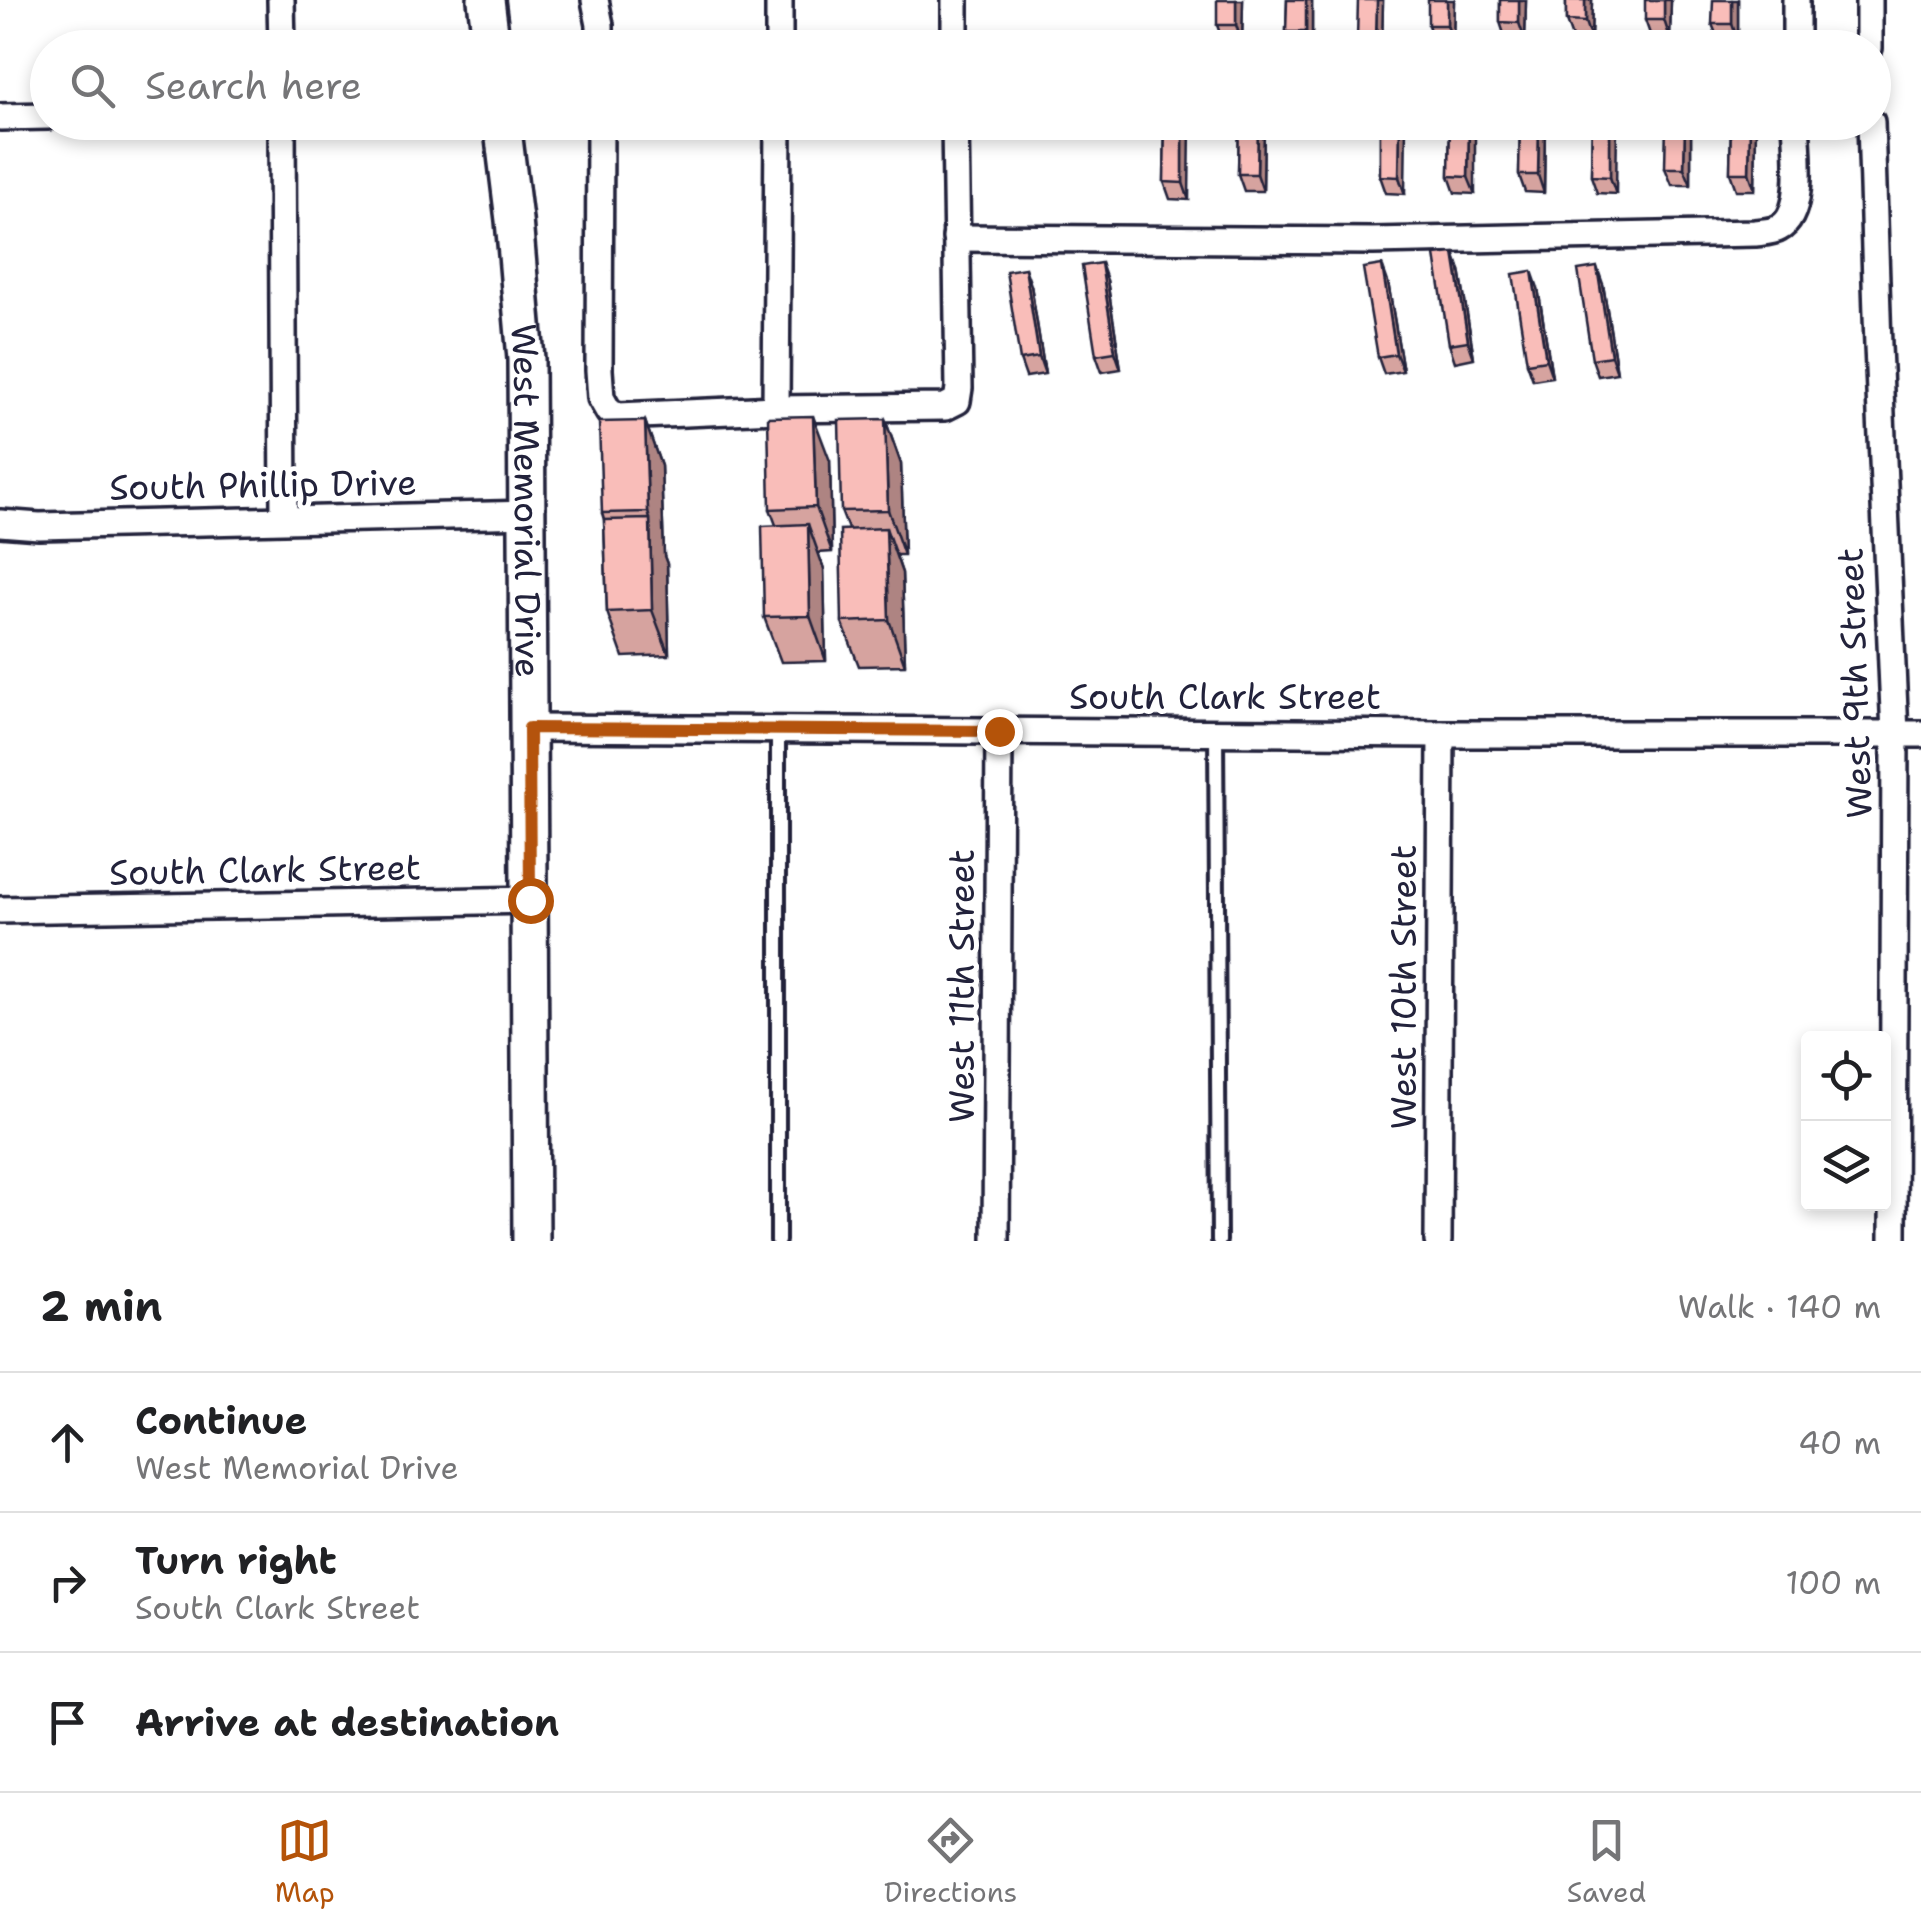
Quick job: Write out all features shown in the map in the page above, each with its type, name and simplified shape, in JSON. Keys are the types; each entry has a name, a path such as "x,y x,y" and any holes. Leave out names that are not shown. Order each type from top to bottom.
{"main road":[{"path":"486,0 490,30"},
{"name":"West Memorial Drive","path":"504,140 526,359 531,1241"}],"street":[{"path":"281,0 282,30"},
{"path":"594,0 600,30"},
{"path":"779,0 779,30"},
{"path":"955,0 955,30"},
{"path":"1796,0 1796,30"},
{"path":"1869,0 1869,30"},
{"path":"0,116 30,116"},
{"path":"282,140 284,520"},
{"path":"600,140 601,398 609,412 620,416 945,407 957,401 955,140"},
{"path":"776,409 778,140"},
{"path":"956,238 1373,241 1756,233 1777,230 1792,215 1797,196 1796,140"},
{"name":"West 9th Street","path":"1872,140 1878,346 1908,734 1893,1241"},
{"name":"South Phillip Drive","path":"0,523 39,526 528,514"},
{"name":"South Clark Street","path":"529,728 1908,734"},
{"name":"West 11th Street","path":"996,1241 999,731"},
{"name":"West 10th Street","path":"1438,1241 1441,734"},
{"name":"South Clark Street","path":"0,910 530,900"}],"lane":[{"path":"778,729 778,1241"},
{"path":"1216,732 1219,1241"}],"building":[{"path":"1217,0 1236,0 1236,25 1217,25"},
{"path":"1287,0 1306,0 1306,30 1286,30"},
{"path":"1358,0 1377,0 1376,30 1357,30"},
{"path":"1428,0 1447,0 1447,25 1428,25"},
{"path":"1500,0 1519,0 1519,23 1500,22"},
{"path":"1566,0 1585,0 1585,22 1566,21"},
{"path":"1645,0 1664,0 1664,20 1645,20"},
{"path":"1713,0 1732,0 1732,24 1712,24"},
{"path":"1165,140 1183,140 1183,183 1164,182"},
{"path":"1239,140 1258,140 1257,174 1238,174"},
{"path":"1380,140 1400,140 1399,177 1380,176"},
{"path":"1450,140 1469,140 1468,177 1449,176"},
{"path":"1520,140 1539,140 1538,175 1519,175"},
{"path":"1592,140 1610,140 1610,177 1591,176"},
{"path":"1666,140 1685,140 1684,168 1665,168"},
{"path":"1731,140 1750,140 1749,173 1730,173"},
{"path":"1454,253 1468,341 1449,344 1435,255"},
{"path":"1101,263 1115,352 1096,355 1082,266"},
{"path":"1382,265 1396,354 1378,357 1363,268"},
{"path":"1597,267 1611,356 1592,359 1578,270"},
{"path":"1025,268 1039,357 1020,360 1006,271"},
{"path":"1532,271 1546,360 1527,363 1513,274"},
{"path":"813,416 816,507 770,509 768,417"},
{"path":"885,419 888,510 841,511 839,420"},
{"path":"645,421 648,512 602,513 599,422"},
{"path":"650,519 652,610 607,612 604,520"},
{"path":"808,524 810,616 764,617 762,526"},
{"path":"886,528 889,620 842,622 840,530"}],"route":[{"path":"530,900 529,728 999,731"}]}
